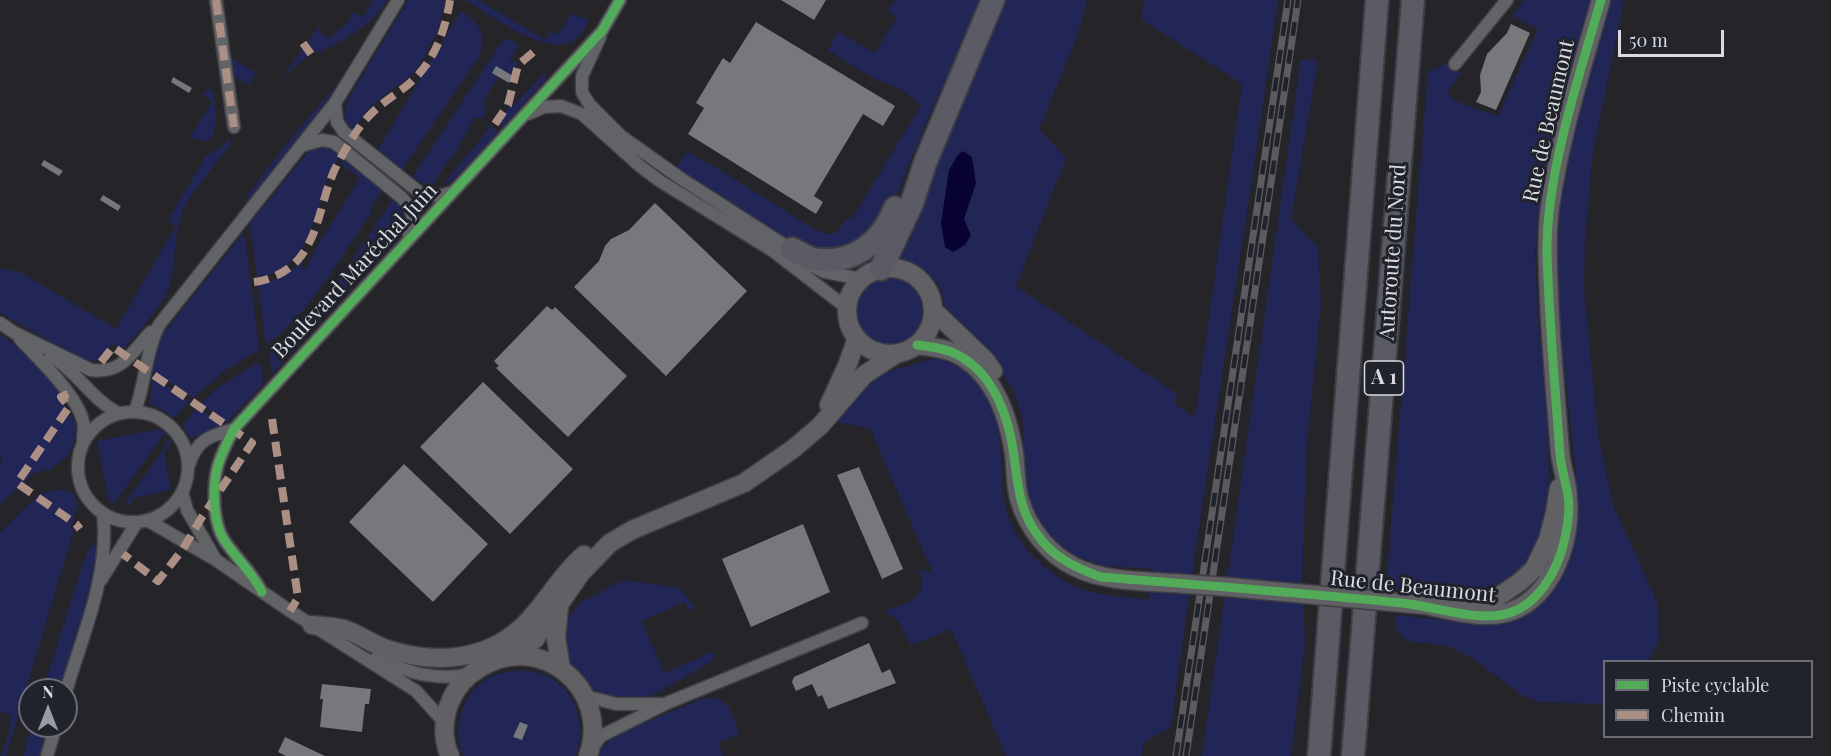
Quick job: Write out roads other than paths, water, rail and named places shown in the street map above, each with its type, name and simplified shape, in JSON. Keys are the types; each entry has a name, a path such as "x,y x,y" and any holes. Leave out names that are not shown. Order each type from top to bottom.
{"highway":[{"path":"881,268 912,203 925,163 993,0"},
{"name":"Autoroute du Nord","path":"1319,756 1377,0"},
{"name":"Autoroute du Nord","path":"1353,756 1413,0"},
{"path":"792,249 812,259 839,259 858,253 872,244 890,223 908,178 925,163"}],"street":[{"path":"216,0 234,127"},
{"path":"15,333 91,370 112,369 128,360 159,325 335,103 398,0"},
{"name":"Boulevard Maréchal Juin","path":"262,592 255,578 243,567 222,536 216,520 212,489 214,475 234,429 602,31 620,0"},
{"path":"1455,64 1507,0"},
{"name":"Rue de Beaumont","path":"917,345 957,354 974,366 987,380 996,393 1009,427 1017,487 1026,517 1037,536 1054,553 1075,567 1101,577 1425,605 1484,603 1502,595 1534,569 1548,540 1556,513 1561,468 1547,250 1550,207 1562,141 1601,0"},
{"path":"602,31 582,76 582,92 589,104 621,136 680,178 792,249 806,262 825,272 861,279"},
{"path":"335,103 337,122 344,132 419,192 439,196 453,192"},
{"path":"524,115 544,107 561,106 582,114 601,133 651,174 773,251 847,308"},
{"path":"303,145 322,140 334,142 401,197 409,205 413,214 412,230 408,240"},
{"path":"312,625 345,630 387,650 424,658 445,659 474,653 497,643 520,629 562,575 583,556 632,530 744,483 793,449 820,426 864,375 896,354 917,345 930,329 934,311 928,290 913,274 892,268 881,268 861,279 854,287 847,308 849,324 856,338 874,351 896,354"},
{"name":"Rue de Beaumont","path":"934,311 985,360 1003,385 1015,414 1017,426 1014,455"},
{"path":"0,323 60,361 104,406 118,413"},
{"path":"135,411 141,394 150,344 159,325"},
{"path":"15,333 46,367 80,412 84,423 83,442 78,457 79,479 89,500 103,513 119,520 142,521 165,512 182,492 187,481 188,469 184,445 174,429 160,418 135,411 118,413 97,424 83,442"},
{"path":"820,426 847,366 856,338"},
{"name":"Boulevard Maréchal Juin","path":"188,469 193,454 204,440 234,429"},
{"path":"182,492 187,510 216,560"},
{"path":"70,678 99,584 105,535 103,513"},
{"path":"142,521 216,560 416,691 445,723"},
{"path":"99,584 142,521"},
{"path":"514,656 535,639 581,573 610,543"},
{"path":"560,605 556,638 561,669"},
{"path":"590,752 601,736 688,694 862,623"},
{"path":"353,651 425,676 449,677 470,674"},
{"path":"448,754 445,723 452,696 470,674 490,661 514,656 539,658 571,677 585,696 593,722 590,752"},
{"path":"585,696 616,704 667,704"},
{"path":"47,756 52,738"}],"railway":[{"path":"1176,756 1288,0"},
{"path":"1186,756 1298,0"}]}
